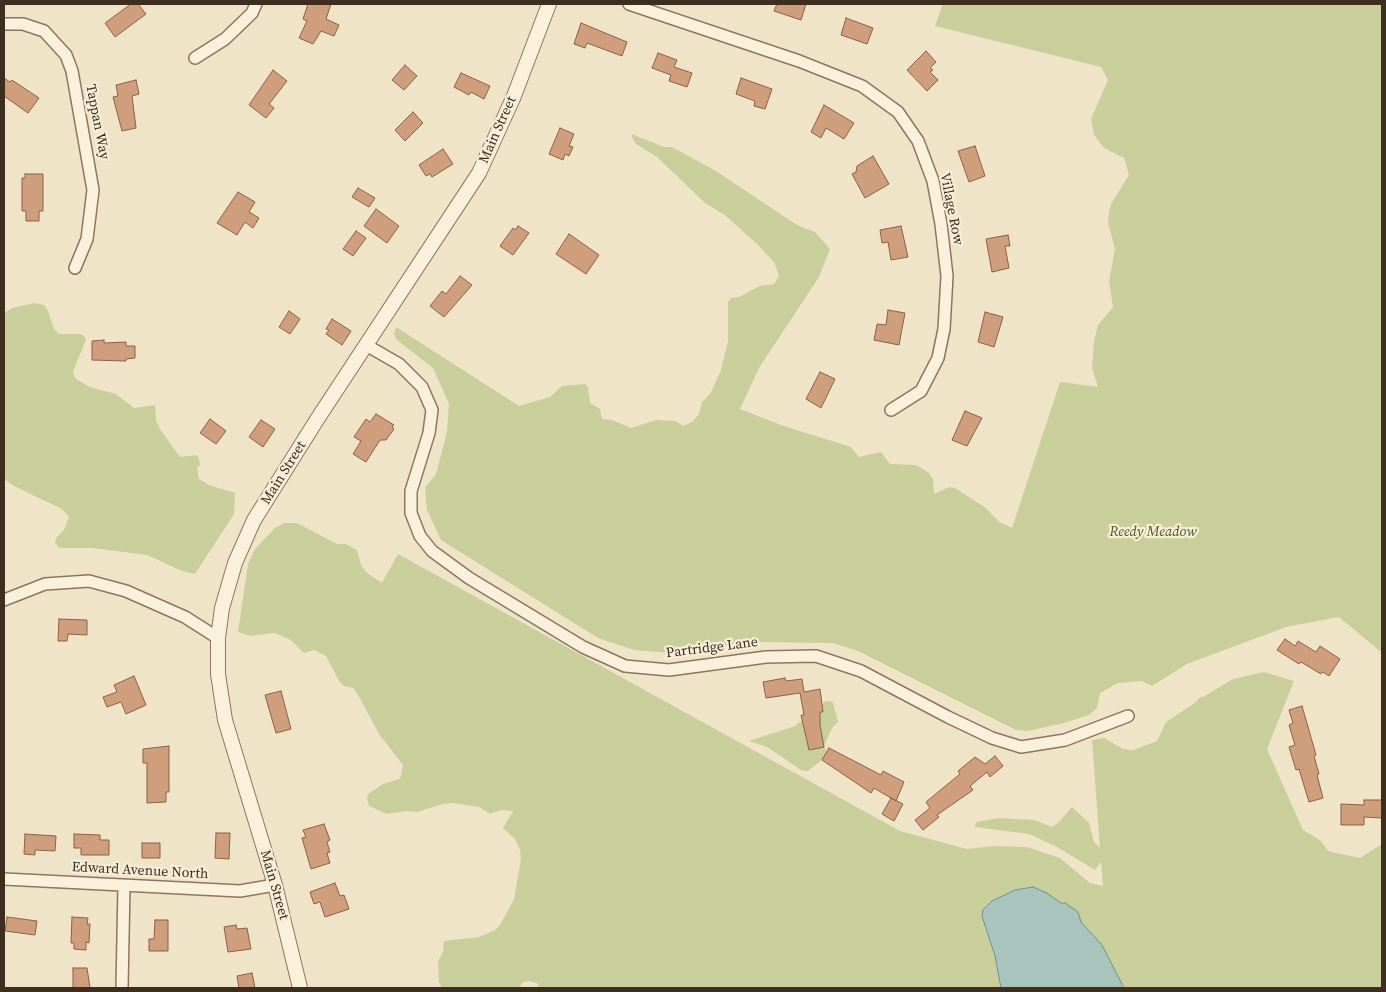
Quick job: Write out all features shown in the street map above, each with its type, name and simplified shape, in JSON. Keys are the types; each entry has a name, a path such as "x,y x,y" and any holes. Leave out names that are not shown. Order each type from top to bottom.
{"street":[{"path":"195,58 225,39 252,14 256,4"},
{"name":"Main Street","path":"300,988 275,885 225,720 218,674 218,638 222,608 235,563 254,520 479,173 514,96 548,4"},
{"name":"Village Row","path":"629,4 799,61 862,86 898,112 918,142 933,181 942,224 947,276 944,329 938,358 921,391 892,410"},
{"name":"Tappan Way","path":"4,24 23,24 44,31 66,55 72,71 93,190 87,239 75,268"},
{"name":"Partridge Lane","path":"366,345 399,364 422,387 432,410 429,433 411,491 411,513 420,536 432,551 469,578 584,647 625,666 669,670 766,657 816,656 860,671 909,695 948,718 992,738 1021,747 1065,740 1128,716"},
{"path":"4,600 45,584 89,581 126,591 185,616 218,638"},
{"name":"Edward Avenue North","path":"4,880 242,891 275,885"},
{"path":"122,988 124,886"}],"green space":[{"name":"Reedy Meadow","path":"943,4 1382,4 1382,653 1339,617 1286,627 1187,664 1152,686 1142,681 1118,683 1100,693 1097,708 1089,715 1027,731 1016,730 858,651 833,643 755,642 670,653 634,650 598,638 441,540 427,510 425,488 436,474 447,432 449,404 433,368 397,340 394,334 396,327 519,406 550,397 562,386 585,384 588,387 590,403 600,409 602,419 612,420 631,428 656,420 676,421 683,426 692,422 699,414 702,402 710,394 721,370 728,341 728,302 731,298 739,297 760,286 774,284 779,276 774,262 758,245 726,216 705,203 657,157 636,144 632,134 664,147 672,147 716,171 797,225 815,232 830,249 819,277 759,368 740,409 781,425 851,447 859,457 881,452 890,464 916,465 928,472 933,479 934,494 949,487 955,488 986,508 999,522 1012,528 1060,382 1098,387 1092,368 1094,341 1098,325 1113,307 1109,281 1115,249 1108,223 1109,212 1111,204 1129,175 1124,158 1104,148 1094,135 1091,119 1108,80 1101,67 935,26"},
{"path":"35,303 44,305 54,329 59,334 80,334 84,336 86,340 73,373 76,379 90,387 116,394 134,408 155,405 156,420 160,429 180,457 196,455 199,458 200,465 197,468 199,479 209,485 235,493 234,514 195,574 182,571 147,555 92,548 60,548 55,543 56,538 64,530 69,517 62,509 14,486 4,479 4,313 12,308"},
{"path":"284,523 297,523 337,544 346,544 357,550 361,565 367,573 382,583 398,554 900,831 967,849 994,846 1027,847 1060,858 1090,883 1103,886 1101,862 1095,870 1057,847 1029,834 974,827 977,822 998,818 1034,820 1052,827 1072,807 1089,823 1094,842 1100,848 1092,740 1104,738 1123,749 1133,750 1157,741 1166,722 1196,702 1200,697 1233,679 1264,672 1294,681 1267,749 1303,830 1320,840 1328,851 1360,858 1382,844 1382,988 539,988 537,983 528,981 523,982 519,988 442,988 439,982 438,962 443,951 444,941 479,937 495,930 500,925 514,899 521,859 520,850 515,839 503,828 513,811 501,810 490,814 479,807 453,803 417,812 406,811 387,814 369,806 368,794 383,784 400,779 403,765 379,734 357,693 353,688 344,686 339,681 326,656 314,650 304,653 291,640 275,633 250,636 238,632 248,564 255,549 275,528"},
{"path":"826,701 833,702 838,722 832,728 824,746 828,755 808,771 801,770 767,747 749,741 795,726"}],"water":[{"path":"1033,887 1047,893 1061,903 1065,903 1078,912 1081,922 1102,945 1124,988 1001,988 995,956 982,916 983,910 992,901 1015,890"}],"building":[{"path":"131,4 138,4 146,14 115,37 105,23"},
{"path":"308,4 331,4 326,19 339,25 334,36 321,31 313,44 299,38 307,21 303,19"},
{"path":"777,4 806,4 801,20 774,11"},
{"path":"846,18 873,28 867,44 841,35"},
{"path":"581,23 627,42 622,56 587,43 585,48 574,44"},
{"path":"926,51 936,62 930,68 933,70 930,72 938,80 927,91 907,70"},
{"path":"658,53 677,60 674,67 692,73 687,87 669,81 671,75 652,68"},
{"path":"405,65 417,76 404,90 392,80"},
{"path":"273,70 287,81 269,104 274,108 266,118 249,105"},
{"path":"461,73 490,86 484,99 471,92 469,95 454,87"},
{"path":"4,78 10,82 12,80 39,98 28,113 4,96"},
{"path":"741,78 772,89 765,109 754,106 755,101 736,94"},
{"path":"136,80 139,94 132,96 136,128 122,131 113,97 118,96 116,85"},
{"path":"824,105 854,123 844,139 826,128 821,138 811,132"},
{"path":"413,112 423,123 405,141 395,130"},
{"path":"560,128 574,134 569,146 573,147 569,156 565,154 563,160 549,154"},
{"path":"975,146 985,176 969,182 958,151"},
{"path":"443,149 453,164 432,177 430,174 426,176 419,165"},
{"path":"873,156 889,184 865,198 852,174 856,172 857,166"},
{"path":"25,174 43,174 43,211 39,211 39,221 26,221 26,211 22,211 22,178 25,178"},
{"path":"358,188 375,198 369,207 352,197"},
{"path":"238,192 255,202 249,212 259,218 253,228 245,222 237,235 217,223"},
{"path":"376,209 399,226 387,243 364,226"},
{"path":"518,226 529,233 513,255 500,246 513,228 515,230"},
{"path":"901,226 908,257 891,260 888,242 882,243 880,230"},
{"path":"356,231 366,238 353,256 343,249"},
{"path":"569,234 599,255 586,274 556,254"},
{"path":"1008,235 1010,246 1005,246 1009,268 992,272 986,239"},
{"path":"460,276 472,285 444,317 430,306 442,291 446,294"},
{"path":"888,310 905,313 899,345 874,340 877,324 886,325"},
{"path":"289,311 300,319 290,334 279,327"},
{"path":"985,312 1003,317 994,347 978,342"},
{"path":"332,319 351,331 342,345 326,334 329,330 326,329"},
{"path":"104,340 104,343 126,342 126,346 135,346 135,358 126,359 126,361 92,360 92,341"},
{"path":"820,372 835,379 821,408 806,399"},
{"path":"965,411 982,418 967,446 952,440"},
{"path":"376,414 394,425 392,427 394,429 386,440 380,440 366,462 353,454 361,441 354,437 366,419 370,422"},
{"path":"210,419 226,431 216,444 200,433"},
{"path":"261,420 275,429 263,447 249,437"},
{"path":"59,619 87,620 87,635 68,634 67,641 58,641"},
{"path":"1285,639 1295,646 1298,641 1316,652 1320,646 1340,659 1329,676 1323,672 1321,674 1301,662 1299,664 1277,650"},
{"path":"134,676 146,705 126,714 121,702 107,707 103,697 117,692 114,685"},
{"path":"785,678 786,681 802,679 804,692 820,689 823,712 820,712 820,725 824,747 809,750 801,715 804,715 800,693 766,698 763,682"},
{"path":"281,691 291,729 276,733 265,695"},
{"path":"1302,706 1316,755 1314,756 1319,774 1317,775 1323,798 1309,802 1299,769 1296,770 1289,747 1295,745 1289,725 1293,723 1289,710"},
{"path":"169,746 169,792 166,792 166,802 147,803 147,763 143,763 143,749"},
{"path":"829,748 881,775 883,771 904,782 896,801 874,788 871,793 822,760"},
{"path":"995,756 1003,766 990,777 987,772 970,786 973,790 937,815 939,817 923,830 915,820 930,808 926,802 960,774 958,771 975,757 985,764"},
{"path":"891,798 903,804 894,821 882,814"},
{"path":"1364,800 1382,800 1382,818 1364,817 1364,825 1341,825 1341,804 1364,805"},
{"path":"324,824 330,840 327,842 330,852 327,853 330,863 311,869 302,838 306,837 303,830"},
{"path":"216,833 230,833 229,859 215,858"},
{"path":"25,834 56,836 55,851 35,850 35,855 24,854"},
{"path":"74,834 100,835 100,840 109,840 109,855 81,855 81,848 74,848"},
{"path":"142,843 160,843 160,858 142,858"},
{"path":"335,883 340,896 344,895 349,909 325,917 320,902 314,904 310,892"},
{"path":"7,917 37,921 35,935 5,931"},
{"path":"72,917 88,918 87,924 90,924 89,943 86,942 86,950 74,949 74,943 71,943"},
{"path":"155,920 168,920 168,951 149,951 149,939 154,939"},
{"path":"236,925 237,929 247,928 251,949 228,952 224,927"},
{"path":"73,968 87,968 90,988 73,988"},
{"path":"252,973 255,988 239,988 237,976"}]}
